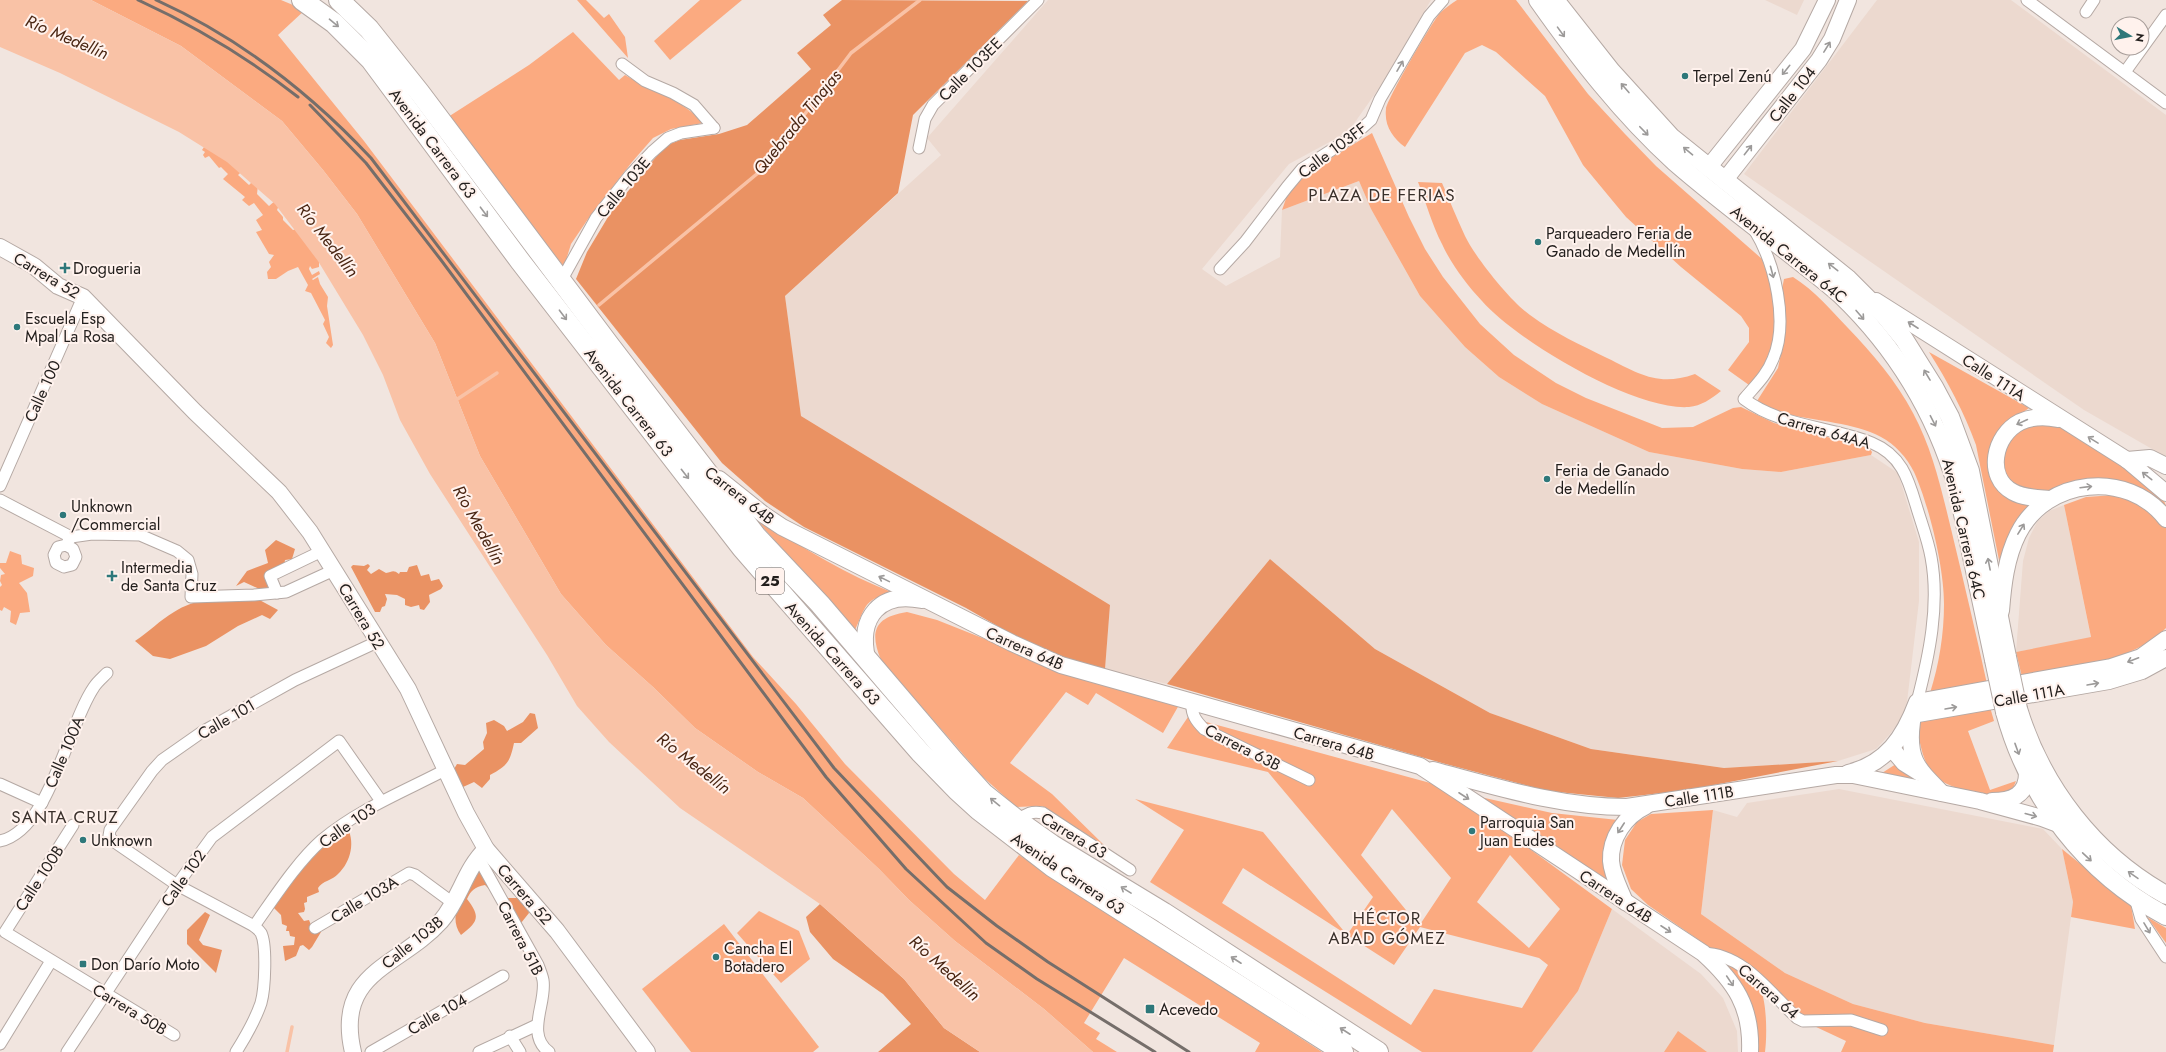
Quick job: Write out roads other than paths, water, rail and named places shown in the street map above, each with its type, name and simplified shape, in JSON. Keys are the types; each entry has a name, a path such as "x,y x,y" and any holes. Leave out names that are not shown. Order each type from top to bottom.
{"highway":[{"name":"Avenida Carrera 63","path":"302,0 334,22 371,60 520,260 742,548 915,746 957,790 979,810 1053,866 1343,1052"},
{"name":"Avenida Carrera 63","path":"338,0 369,29 388,53 756,536 820,604 983,793 1018,821 1052,845 1164,913 1378,1052"}],"main road":[{"name":"Avenida Carrera 64C","path":"1538,0 1597,79 1656,144 1697,181 1826,282 1855,309 1894,354 1922,399 1938,431 1957,486 2001,658 2011,710 2016,748 2027,772 2042,801 2058,824 2087,857 2134,895 2166,916"},
{"name":"Avenida Carrera 64C","path":"1555,0 1594,52 1633,97 1671,136 1708,168 1862,292 1904,339 1934,387 1950,417 1970,471 2000,621 2001,658"},
{"name":"Calle 104","path":"1708,168 1802,49 1827,0"},
{"name":"Calle 104","path":"1724,181 1819,60 1832,39 1848,0"},
{"name":"Carrera 52","path":"0,248 34,266 58,286 84,297 175,392 279,492 322,551 377,642 408,689 466,813 482,853 557,931 647,1052"},
{"name":"Calle 111A","path":"1862,292 2060,419 2127,460 2157,483 2166,493"},
{"path":"2049,499 2022,496 2007,488 1996,470 1996,455 2003,437 2019,423 2030,418 2044,416 2060,419"},
{"path":"2127,460 2150,458 2166,466"},
{"name":"Carrera 64B","path":"699,463 754,508 782,527 931,603 1060,665 1420,766 1703,953 1725,973 1738,991 1745,1011 1750,1040 1750,1052"},
{"path":"2000,621 2003,590 2014,544 2026,521 2049,499 2068,490 2084,486 2117,488 2134,494 2151,504 2166,519"},
{"name":"Carrera 64B","path":"867,658 865,631 868,621 879,606 885,602 908,599 931,603"},
{"name":"Calle 111A","path":"1915,708 2111,667 2141,657 2166,639"},
{"name":"Calle 111A","path":"1915,708 2110,681 2142,671 2166,658"},
{"path":"1915,708 1910,737 1912,756 1924,775 1942,793"},
{"name":"Carrera 64AA","path":"1836,776 1872,764 1892,749 1902,736 1915,708"},
{"name":"Avenida Carrera 64C","path":"2011,710 2048,779 2075,819 2110,857 2131,874 2166,896"},
{"path":"1892,749 1904,763 1924,775"},
{"name":"Calle 111B","path":"1420,766 1518,792 1569,803 1606,807 1651,803 1836,776 1872,778 1980,801 2042,818 2058,824"},
{"name":"Calle 111B","path":"1980,801 2006,801 2016,797 2025,786 2027,772"},
{"path":"1625,902 1613,872 1611,860 1613,846 1617,834 1624,823 1633,813 1651,803"},
{"name":"Calle 103B","path":"351,1045 349,1022 352,1009 362,985 378,969 422,938 440,922 453,903 482,853"}],"street":[{"name":"Calle 103EE","path":"919,148 925,119 933,106 1038,0"},
{"name":"Calle 103FF","path":"1220,269 1245,242 1286,186 1302,169 1339,146 1362,129 1371,120 1380,99 1429,16 1443,0"},
{"path":"2027,0 2166,103"},
{"path":"2086,12 2094,0"},
{"path":"2125,72 2166,15"},
{"name":"Calle 103E","path":"561,281 596,218 626,180 652,152 664,141 681,133 714,128 694,105 673,93 645,81 622,64"},
{"name":"Carrera 64AA","path":"1751,223 1765,249 1772,271 1778,301 1780,327 1777,348 1769,369 1744,399 1754,406 1777,417 1873,444 1892,455 1902,467 1909,481 1930,550 1932,568 1932,626 1924,676 1915,708"},
{"name":"Calle 100","path":"0,486 84,297"},
{"path":"0,500 69,541 99,534 140,535 177,551 188,560 192,574 191,597 286,592 334,570"},
{"path":"277,593 270,576 322,551"},
{"name":"Calle 101","path":"177,885 113,841 109,836 110,830 152,770 162,760 202,732 295,680 377,642"},
{"name":"Calle 100A","path":"0,841 19,833 42,803 70,737 94,687 106,673"},
{"name":"Carrera 63B","path":"1192,703 1192,711 1196,722 1204,729 1309,780"},
{"name":"Calle 102","path":"67,1052 177,885 212,837 339,741 381,801"},
{"name":"Calle 103","path":"254,926 298,867 322,840 381,801 446,769"},
{"path":"0,784 42,803"},
{"name":"Carrera 63","path":"1018,821 1024,815 1032,812 1043,813 1130,870"},
{"name":"Calle 100B","path":"5,932 73,826"},
{"name":"Carrera 51B","path":"482,853 538,965 543,981 542,998 537,1025"},
{"name":"Calle 103A","path":"315,928 409,873 415,875 453,903"},
{"path":"177,885 254,926 260,932 263,941 264,966 262,1001 251,1029 236,1052"},
{"path":"2134,895 2141,919 2166,957"},
{"name":"Carrera 50B","path":"5,932 174,1035"},
{"name":"Carrera 64","path":"1703,953 1723,956 1736,962 1756,977 1797,1018 1803,1021 1851,1020 1882,1030"},
{"path":"0,1044 51,961"},
{"name":"Calle 104","path":"371,1052 502,976"},
{"path":"479,1052 510,1036 537,1025 539,1038 545,1049 549,1052"},
{"path":"510,1036 520,1052"}],"water":[{"name":"Río Medellín","path":"0,0 91,0 181,46 282,121 357,214 435,343 480,456 561,594 606,645 653,687 695,728 758,772 803,798 879,869 909,900 955,941 1044,1009 1093,1052 980,1052 944,1028 904,979 820,904 680,808 609,742 577,706 547,655 430,474 400,420 383,375 363,335 318,261 275,204 227,162 179,132 60,73 0,47"}],"waterway":[{"name":"Quebrada Tinajas","path":"599,305 764,168 851,53 920,0"},
{"name":"Quebrada Tinajas","path":"453,402 497,373"},
{"path":"287,1052 292,1027"}],"railway":[{"path":"138,0 181,21 241,56 298,97"},
{"path":"156,0 216,31 271,68 323,111 371,158 834,768 947,887 997,926 1048,962 1189,1052"},
{"path":"310,105 366,163 441,260 826,777 906,869 986,943 1037,979 1155,1052"}],"place":[{"name":"Terpel Zenú","path":"1685,76"},
{"name":"Parqueadero Feria de Ganado de Medellín","path":"1538,242"},
{"name":"Drogueria","path":"65,268"},
{"name":"Escuela Esp Mpal La Rosa","path":"17,327"},
{"name":"Feria de Ganado de Medellín","path":"1547,479"},
{"name":"Unknown /Commercial","path":"63,515"},
{"name":"Intermedia de Santa Cruz","path":"112,576"},
{"name":"Parroquia San Juan Eudes","path":"1472,831"},
{"name":"Unknown","path":"83,840"},
{"name":"Cancha El Botadero","path":"716,957"},
{"name":"Don Darío Moto","path":"83,964"},
{"name":"Acevedo","path":"1150,1009"}],"district":[{"name":"PLAZA DE FERIAS","path":"1382,195"},
{"name":"SANTA CRUZ","path":"65,817"},
{"name":"HÉCTOR ABAD GÓMEZ","path":"1387,928"}]}
